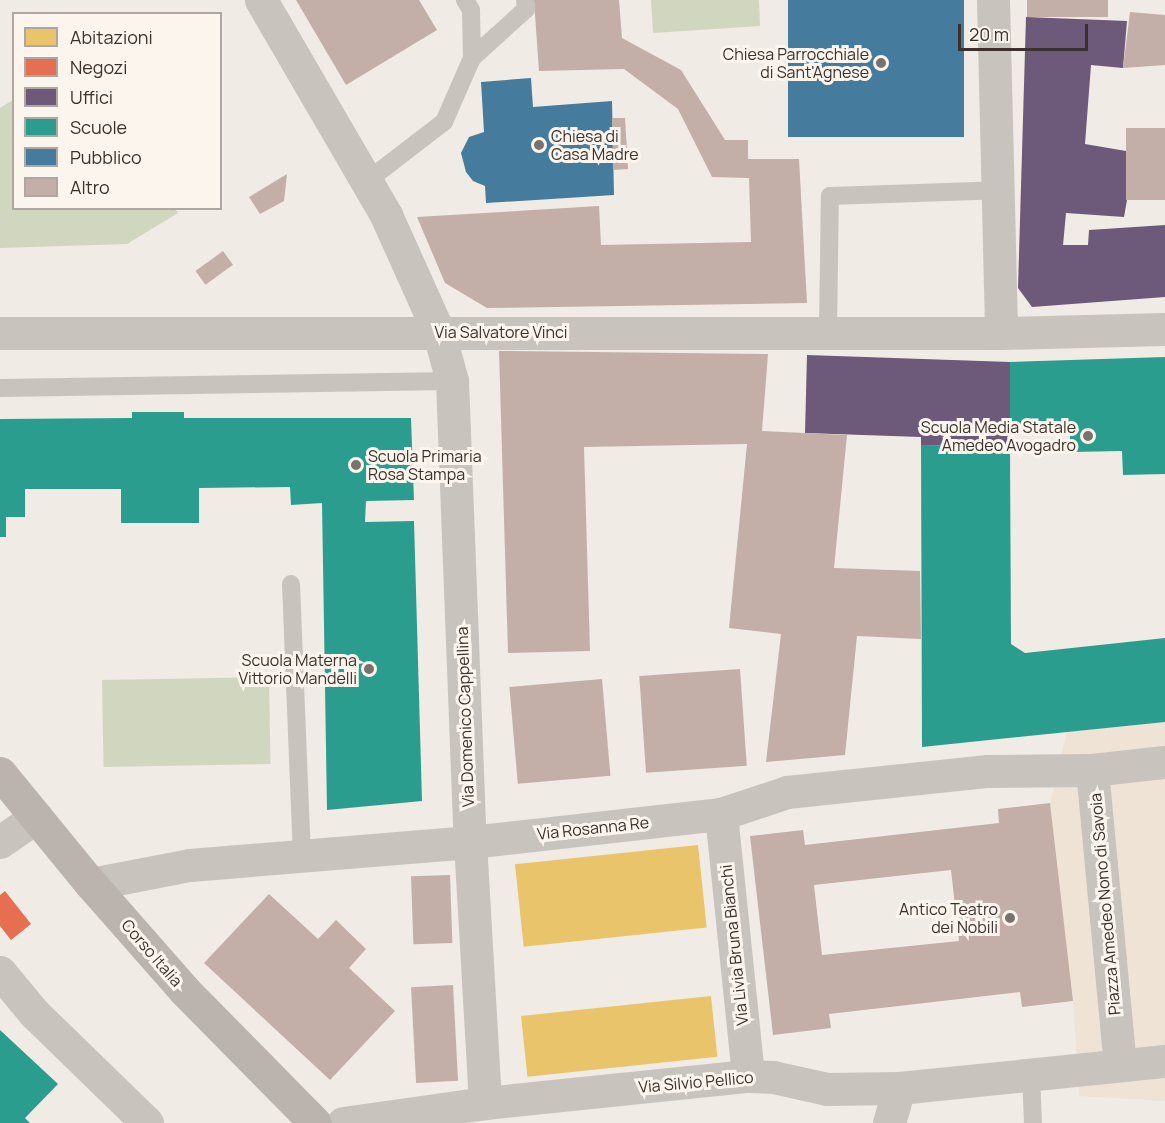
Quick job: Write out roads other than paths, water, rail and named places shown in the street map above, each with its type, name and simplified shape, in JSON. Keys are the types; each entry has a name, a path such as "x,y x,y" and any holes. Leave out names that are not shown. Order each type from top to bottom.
{"main road":[{"name":"Corso Italia","path":"0,773 91,884 185,991 315,1123"}],"street":[{"name":"Via Domenico Cappellina","path":"261,0 367,181 439,333 453,381 470,842 485,1103"},
{"path":"993,0 1001,333"},
{"name":"Via Salvatore Vinci","path":"0,333 828,331 1001,333 1165,329"},
{"name":"Piazza Amedeo Nono di Savoia","path":"1120,1065 1092,770 1165,762"},
{"name":"Via Rosanna Re","path":"91,884 190,865 470,842 720,814 788,792 988,771 1092,770"},
{"name":"Via Livia Bruna Bianchi","path":"720,814 748,1076"},
{"path":"0,842 36,817"},
{"path":"0,972 34,1013 147,1123"},
{"path":"1120,1065 1165,1061"},
{"name":"Via Silvio Pellico","path":"344,1123 485,1103 748,1076 773,1077 827,1089 899,1088 1120,1065"},
{"path":"889,1123 899,1088"}],"lane":[{"path":"465,0 471,10 472,58"},
{"path":"367,181 444,122 472,58 526,9 525,0"},
{"path":"828,331 830,196 998,190"},
{"path":"0,388 453,381"},
{"path":"291,584 302,856"},
{"path":"1031,1074 1033,1123"}],"place":[{"name":"Chiesa Parrocchiale di Sant'Agnese","path":"881,63"},
{"name":"Chiesa di Casa Madre","path":"539,145"},
{"name":"Scuola Media Statale Amedeo Avogadro","path":"1088,436"},
{"name":"Scuola Primaria Rosa Stampa","path":"356,465"},
{"name":"Scuola Materna Vittorio Mandelli","path":"369,669"},
{"name":"Antico Teatro dei Nobili","path":"1010,918"}]}
